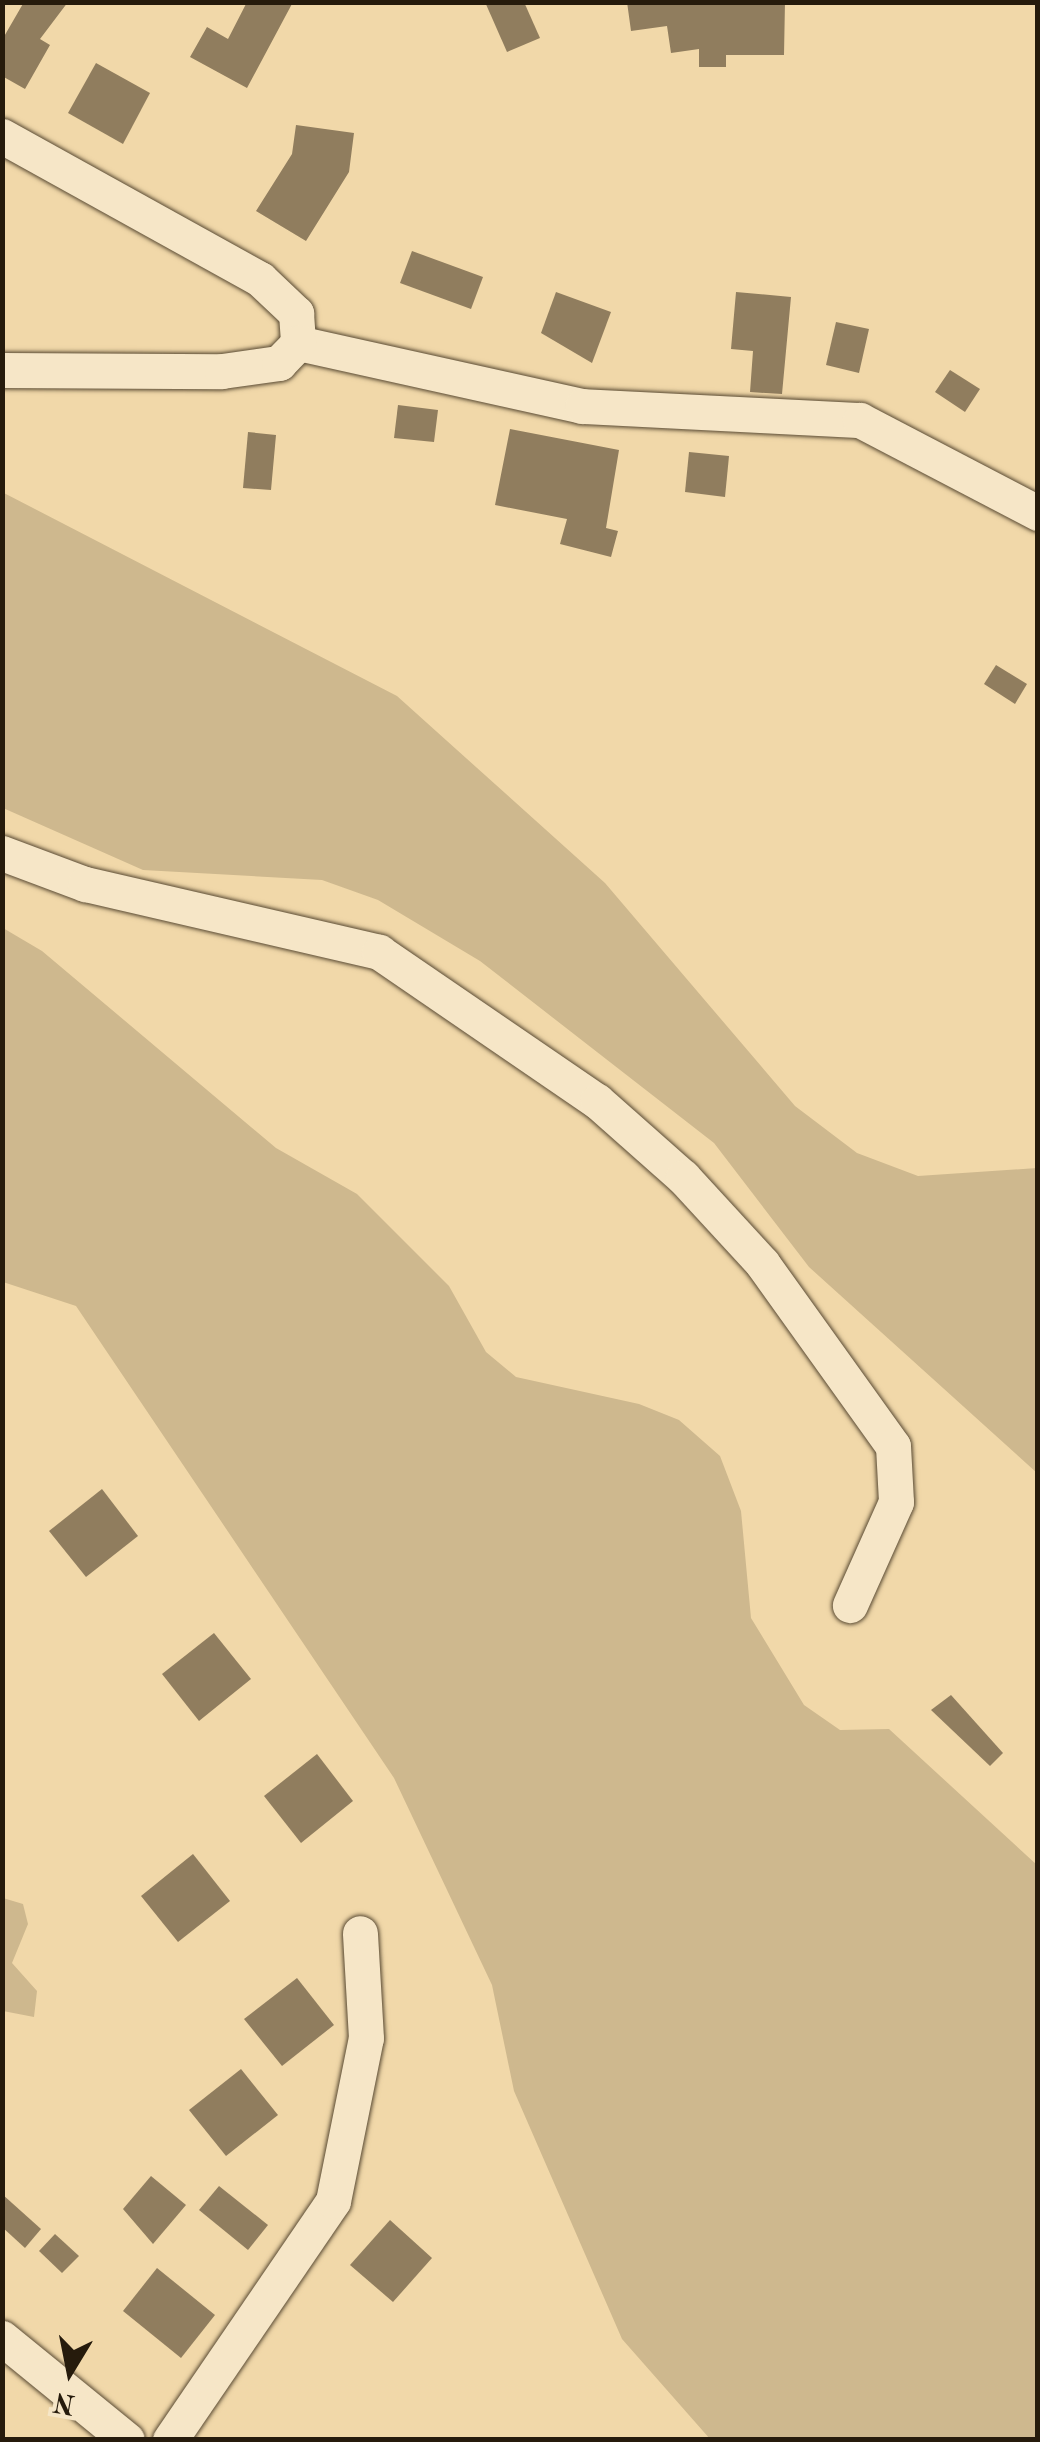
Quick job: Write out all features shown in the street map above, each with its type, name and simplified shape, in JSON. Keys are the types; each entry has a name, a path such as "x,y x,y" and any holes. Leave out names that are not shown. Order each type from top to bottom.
{"street":[{"path":"2,136 260,279 296,313 298,343 279,362 222,371 2,370"},
{"path":"298,343 582,406 860,420 1038,513"},
{"path":"2,853 85,884 379,952 597,1101 683,1176 762,1263 893,1446 896,1502 850,1604"},
{"path":"170,2440 333,2202 366,2038 360,1933"},
{"path":"2,2338 128,2440"}],"shaded area":[{"path":"2,492 397,696 605,883 795,1106 857,1153 918,1176 1037,1168 1037,1473 809,1267 714,1143 480,961 378,900 322,880 143,870 3,808"},
{"path":"3,928 42,951 276,1148 357,1194 449,1286 486,1352 516,1377 639,1404 679,1420 720,1456 741,1511 751,1618 804,1705 840,1730 889,1729 1037,1865 1037,2439 710,2439 622,2339 514,2091 492,1985 394,1778 76,1306 3,1282"},
{"path":"3,1898 23,1904 28,1924 12,1963 37,1991 34,2017 3,2011"}],"building":[{"path":"24,2 68,2 40,39 50,45 25,89 2,76 2,40"},
{"path":"247,2 293,2 247,88 190,57 207,27 228,39"},
{"path":"485,2 524,2 540,38 507,52"},
{"path":"627,2 785,2 784,55 726,55 726,67 699,67 699,49 671,53 667,26 631,31"},
{"path":"96,63 150,93 123,144 68,113"},
{"path":"296,125 354,133 349,172 306,241 256,211 292,154"},
{"path":"412,251 483,277 471,309 400,283"},
{"path":"556,292 611,312 592,363 541,333"},
{"path":"736,292 791,297 782,394 750,392 753,351 731,349"},
{"path":"836,322 869,329 859,373 826,365"},
{"path":"950,370 980,389 965,412 935,392"},
{"path":"398,405 438,410 434,442 394,438"},
{"path":"510,429 619,450 606,528 618,531 611,557 560,544 567,519 495,505"},
{"path":"248,432 276,435 271,490 243,488"},
{"path":"689,452 729,456 725,497 685,492"},
{"path":"996,665 1027,684 1015,704 984,684"},
{"path":"102,1489 138,1536 86,1577 49,1531"},
{"path":"214,1633 251,1679 199,1721 162,1674"},
{"path":"951,1695 1003,1753 990,1766 931,1710"},
{"path":"317,1754 353,1801 301,1843 264,1796"},
{"path":"193,1854 230,1901 178,1942 141,1896"},
{"path":"297,1978 334,2025 282,2066 244,2019"},
{"path":"241,2069 278,2115 226,2156 189,2110"},
{"path":"151,2176 186,2205 153,2244 123,2209"},
{"path":"219,2186 268,2225 248,2250 199,2210"},
{"path":"2,2194 41,2229 25,2248 2,2227"},
{"path":"390,2220 432,2258 393,2302 350,2265"},
{"path":"55,2234 79,2256 62,2273 39,2251"},
{"path":"157,2268 215,2315 181,2358 123,2311"}]}
